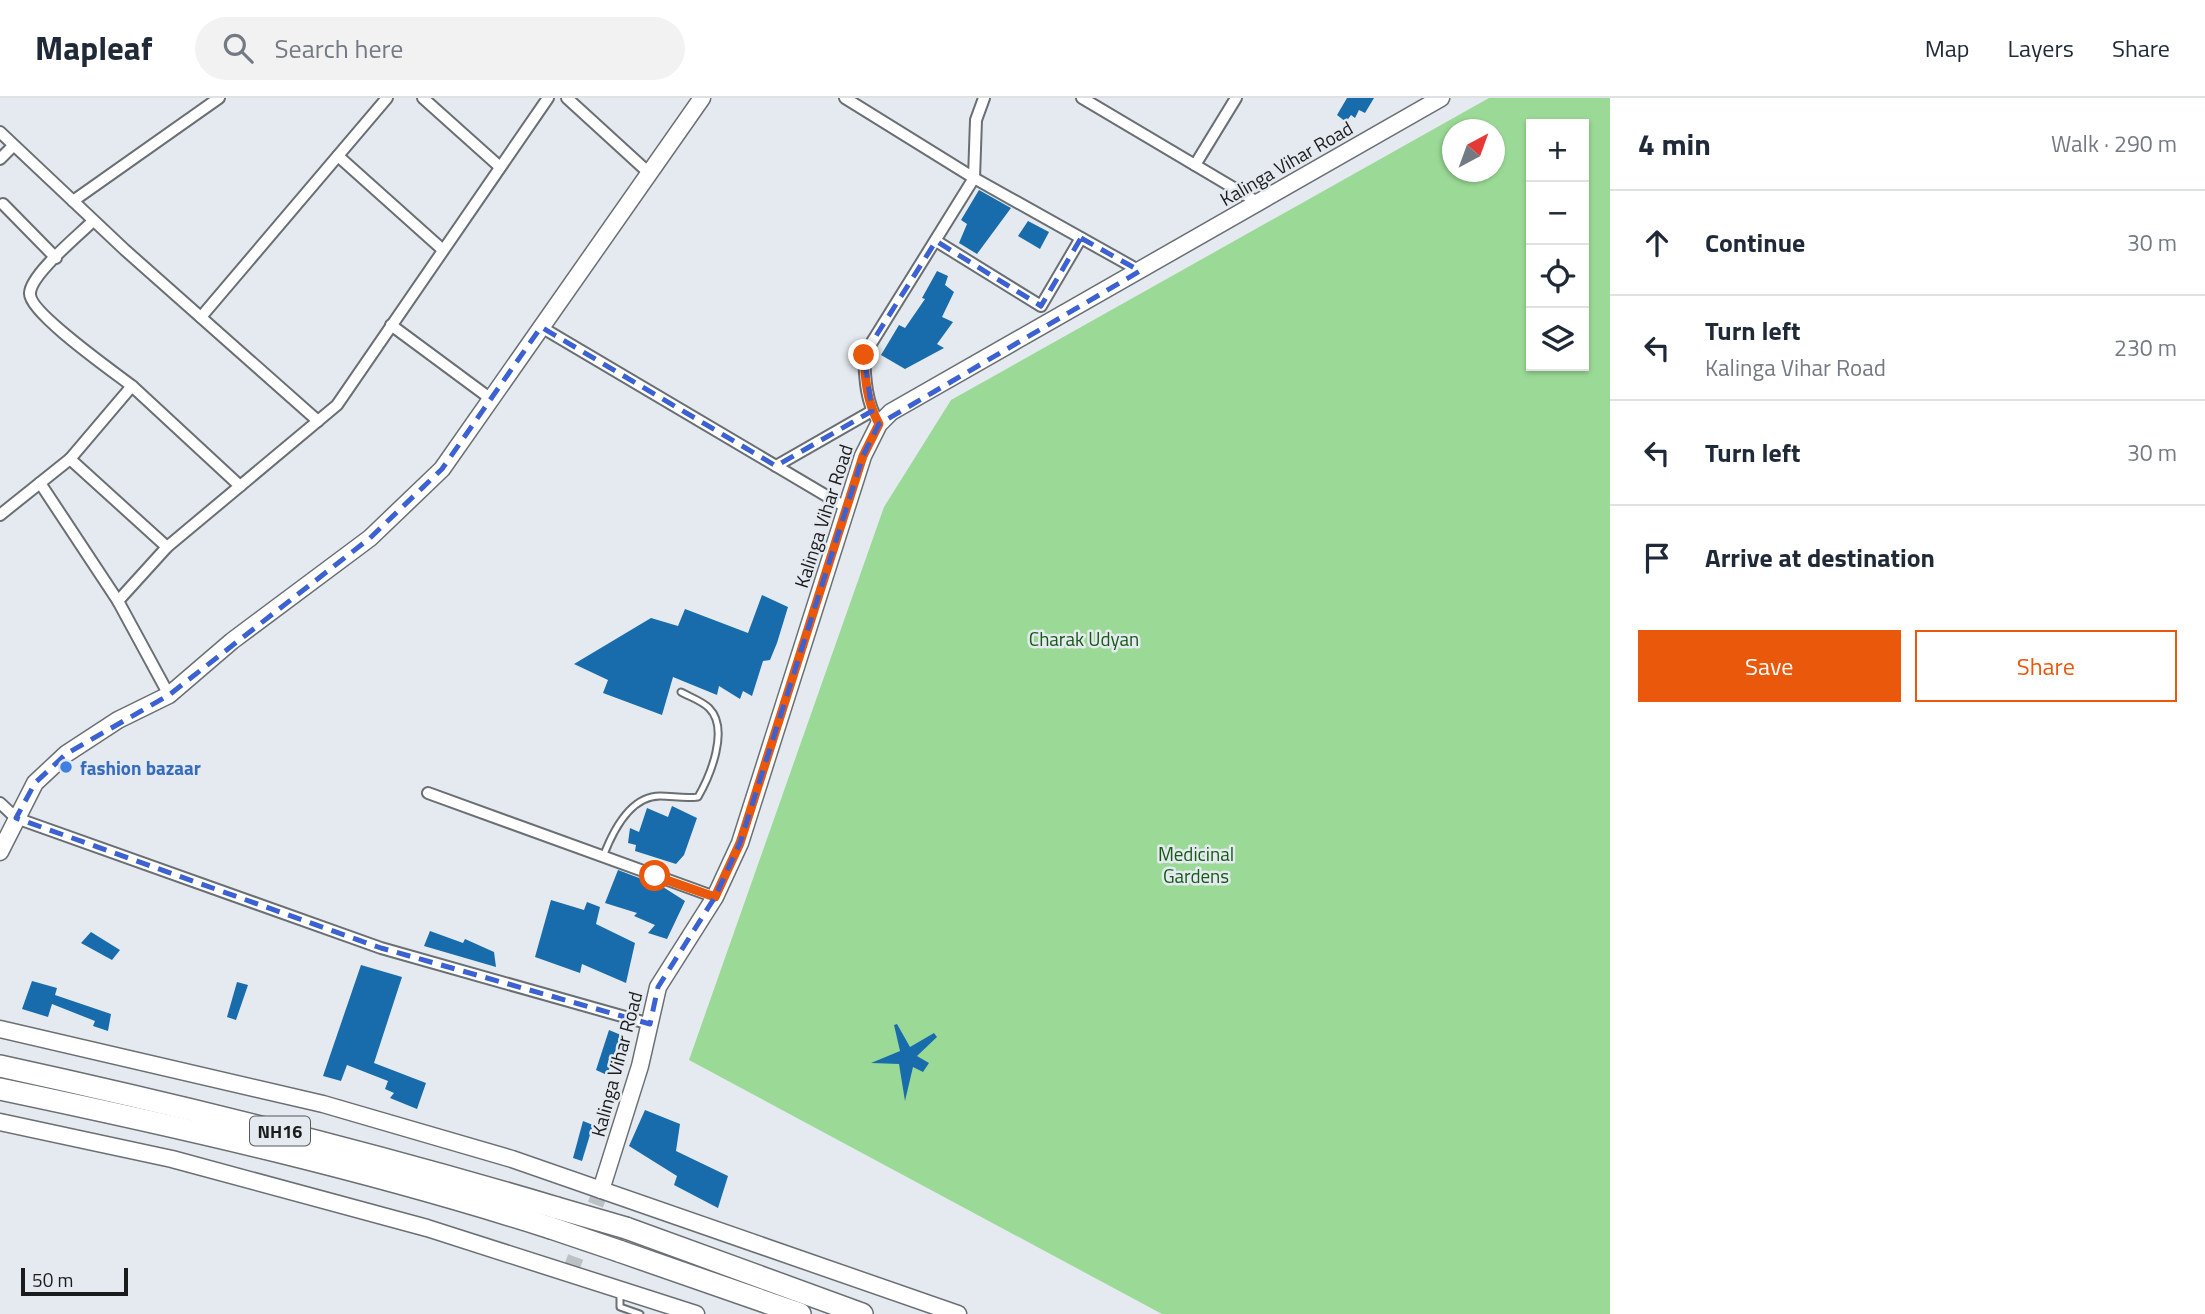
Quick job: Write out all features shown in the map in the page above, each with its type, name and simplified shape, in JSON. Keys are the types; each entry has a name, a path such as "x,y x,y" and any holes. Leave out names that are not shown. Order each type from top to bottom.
{"highway":[{"name":"NH16","path":"0,1066 176,1104 353,1149 626,1228 862,1314"},
{"name":"NH16","path":"0,1089 166,1124 348,1168 551,1228 800,1314"}],"street":[{"path":"73,201 219,98"},
{"path":"201,317 387,98"},
{"path":"423,98 500,167"},
{"path":"118,601 167,547 337,404 548,98"},
{"path":"567,98 649,173"},
{"path":"0,852 35,783 66,754 118,720 169,695 232,641 370,538 442,469 702,98"},
{"path":"775,466 876,417 865,384 864,355 974,178 976,120 984,98"},
{"path":"1082,98 1095,101 1259,203"},
{"path":"1195,165 1236,98"},
{"name":"Kalinga Vihar Road","path":"601,1190 640,1066 658,987 715,897 740,843 876,417 891,412 1441,98"},
{"path":"850,99 974,178 1140,271"},
{"path":"0,132 93,220 318,421"},
{"path":"0,159 13,146"},
{"path":"338,156 443,250"},
{"path":"2,204 56,258"},
{"path":"93,220 30,290 32,303 132,386 240,486"},
{"path":"936,241 1041,306 1081,238"},
{"path":"391,325 491,399"},
{"path":"541,327 847,508"},
{"path":"0,515 70,458 132,386"},
{"path":"70,458 167,547"},
{"path":"40,483 118,601 169,695"},
{"path":"428,793 715,897"},
{"path":"0,803 16,817 381,948 650,1024"},
{"path":"0,1029 323,1104 512,1159 958,1314"},
{"path":"0,1122 172,1159 426,1228 695,1314"}],"lane":[{"path":"603,857 610,839 636,803 650,797 698,797 705,784 719,733 717,720 709,708 681,692"},
{"path":"620,1289 620,1307 640,1314"}],"highlighted area":[{"path":"1081,238 1140,271 879,424 863,456 740,843 715,897 658,987 650,1024 381,948 16,818 35,783 66,754 169,695 370,538 442,469 541,327 776,466 872,411 864,355 936,241 1041,306"}],"green space":[{"name":"Medicinal Gardens","path":"1489,98 1610,98 1610,1314 1162,1314 689,1060 884,507 951,400 1442,124 1442,182 1505,182 1505,119 1452,119"}],"building":[{"path":"1347,98 1374,98 1365,113 1359,110 1355,118 1351,115 1346,122 1337,115"},
{"path":"979,190 1011,208 977,254 959,243 967,224 961,220"},
{"path":"1028,221 1049,232 1040,249 1018,236"},
{"path":"937,271 948,276 945,285 954,292 942,317 953,322 937,344 944,348 905,369 881,355 899,325 905,328 925,299 922,298"},
{"path":"762,595 788,607 777,643 770,660 763,661 752,696 743,691 740,699 719,686 717,695 673,677 662,715 603,693 608,680 574,664 651,618 678,626 685,609 748,633"},
{"path":"672,806 697,818 684,855 676,864 635,851 636,845 628,843 630,828 639,832 647,808 668,817"},
{"path":"618,870 663,887 685,901 667,939 648,933 655,925 634,916 637,913 605,903"},
{"path":"551,900 584,910 587,902 600,907 596,924 635,943 626,983 582,964 580,973 535,957"},
{"path":"430,931 463,943 465,939 494,952 496,967 424,946"},
{"path":"91,932 120,950 112,960 81,943"},
{"path":"361,965 402,977 374,1063 426,1083 417,1109 390,1098 394,1093 385,1089 388,1081 347,1065 341,1081 323,1076"},
{"path":"32,981 57,988 55,995 111,1014 108,1031 93,1026 95,1021 52,1004 48,1017 22,1009"},
{"path":"237,982 248,985 236,1020 227,1017"},
{"path":"897,1024 910,1047 934,1033 937,1037 917,1056 929,1063 923,1072 913,1067 905,1101 899,1064 871,1063 900,1051 894,1025"},
{"path":"609,1030 621,1035 607,1075 596,1070"},
{"path":"645,1110 680,1124 676,1151 728,1176 718,1208 674,1185 677,1176 629,1146"},
{"path":"583,1121 593,1125 582,1161 573,1158"}],"tunnel":[{"path":"570,1272 601,1190"}],"place":[{"name":"fashion bazaar","path":"66,767"}],"route":[{"path":"655,876 715,897 740,843 863,456 879,424 872,411 865,384 864,355"}],"park label":[{"name":"Charak Udyan","path":"1084,638"}]}
